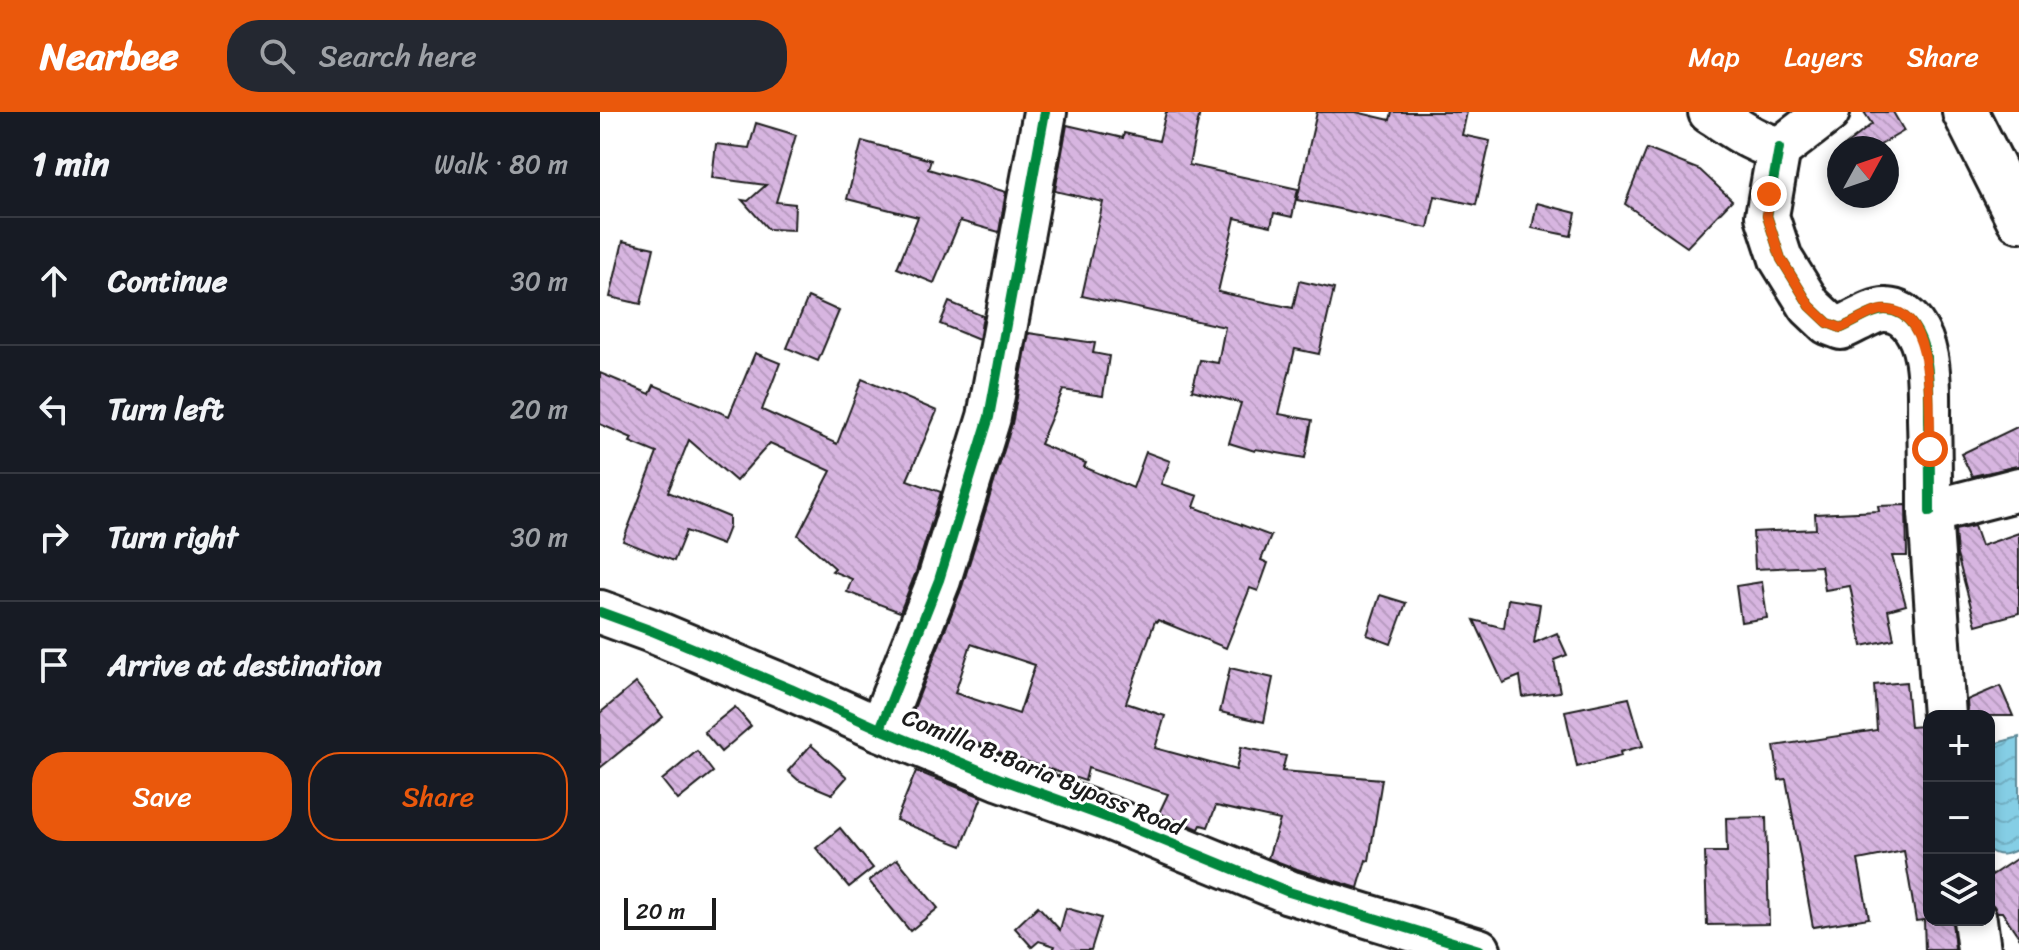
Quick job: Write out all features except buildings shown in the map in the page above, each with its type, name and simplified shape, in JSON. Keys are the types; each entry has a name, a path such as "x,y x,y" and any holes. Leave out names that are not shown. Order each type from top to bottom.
{"highway":[{"path":"1965,112 2019,219"}],"street":[{"path":"880,729 939,580 989,417 1045,112"},
{"path":"1710,112 1762,142 1779,148 1828,112"},
{"path":"1779,148 1767,216 1781,259 1810,306 1828,323 1841,328 1877,310 1901,312 1914,325 1926,357 1930,512 1944,710"},
{"path":"1930,512 2019,489"},
{"name":"Comilla B.Baria Bypass Road","path":"600,612 1001,779 1111,819 1289,892 1479,950"},
{"path":"1976,926 1979,950"}],"water":[{"path":"2019,737 2019,849 2000,855 1995,853 1995,743"}],"cycle path":[{"path":"880,729 939,580 989,417 1045,112"},
{"path":"1779,148 1767,216 1781,259 1810,306 1828,323 1841,328 1876,312 1894,311 1914,326 1921,341 1929,380 1930,512"},
{"path":"600,612 652,631 1001,779 1111,819 1289,892 1479,950"}],"route":[{"path":"1769,194 1767,216 1781,259 1810,306 1828,323 1841,328 1877,310 1889,309 1901,312 1914,325 1926,357 1930,449"}]}
